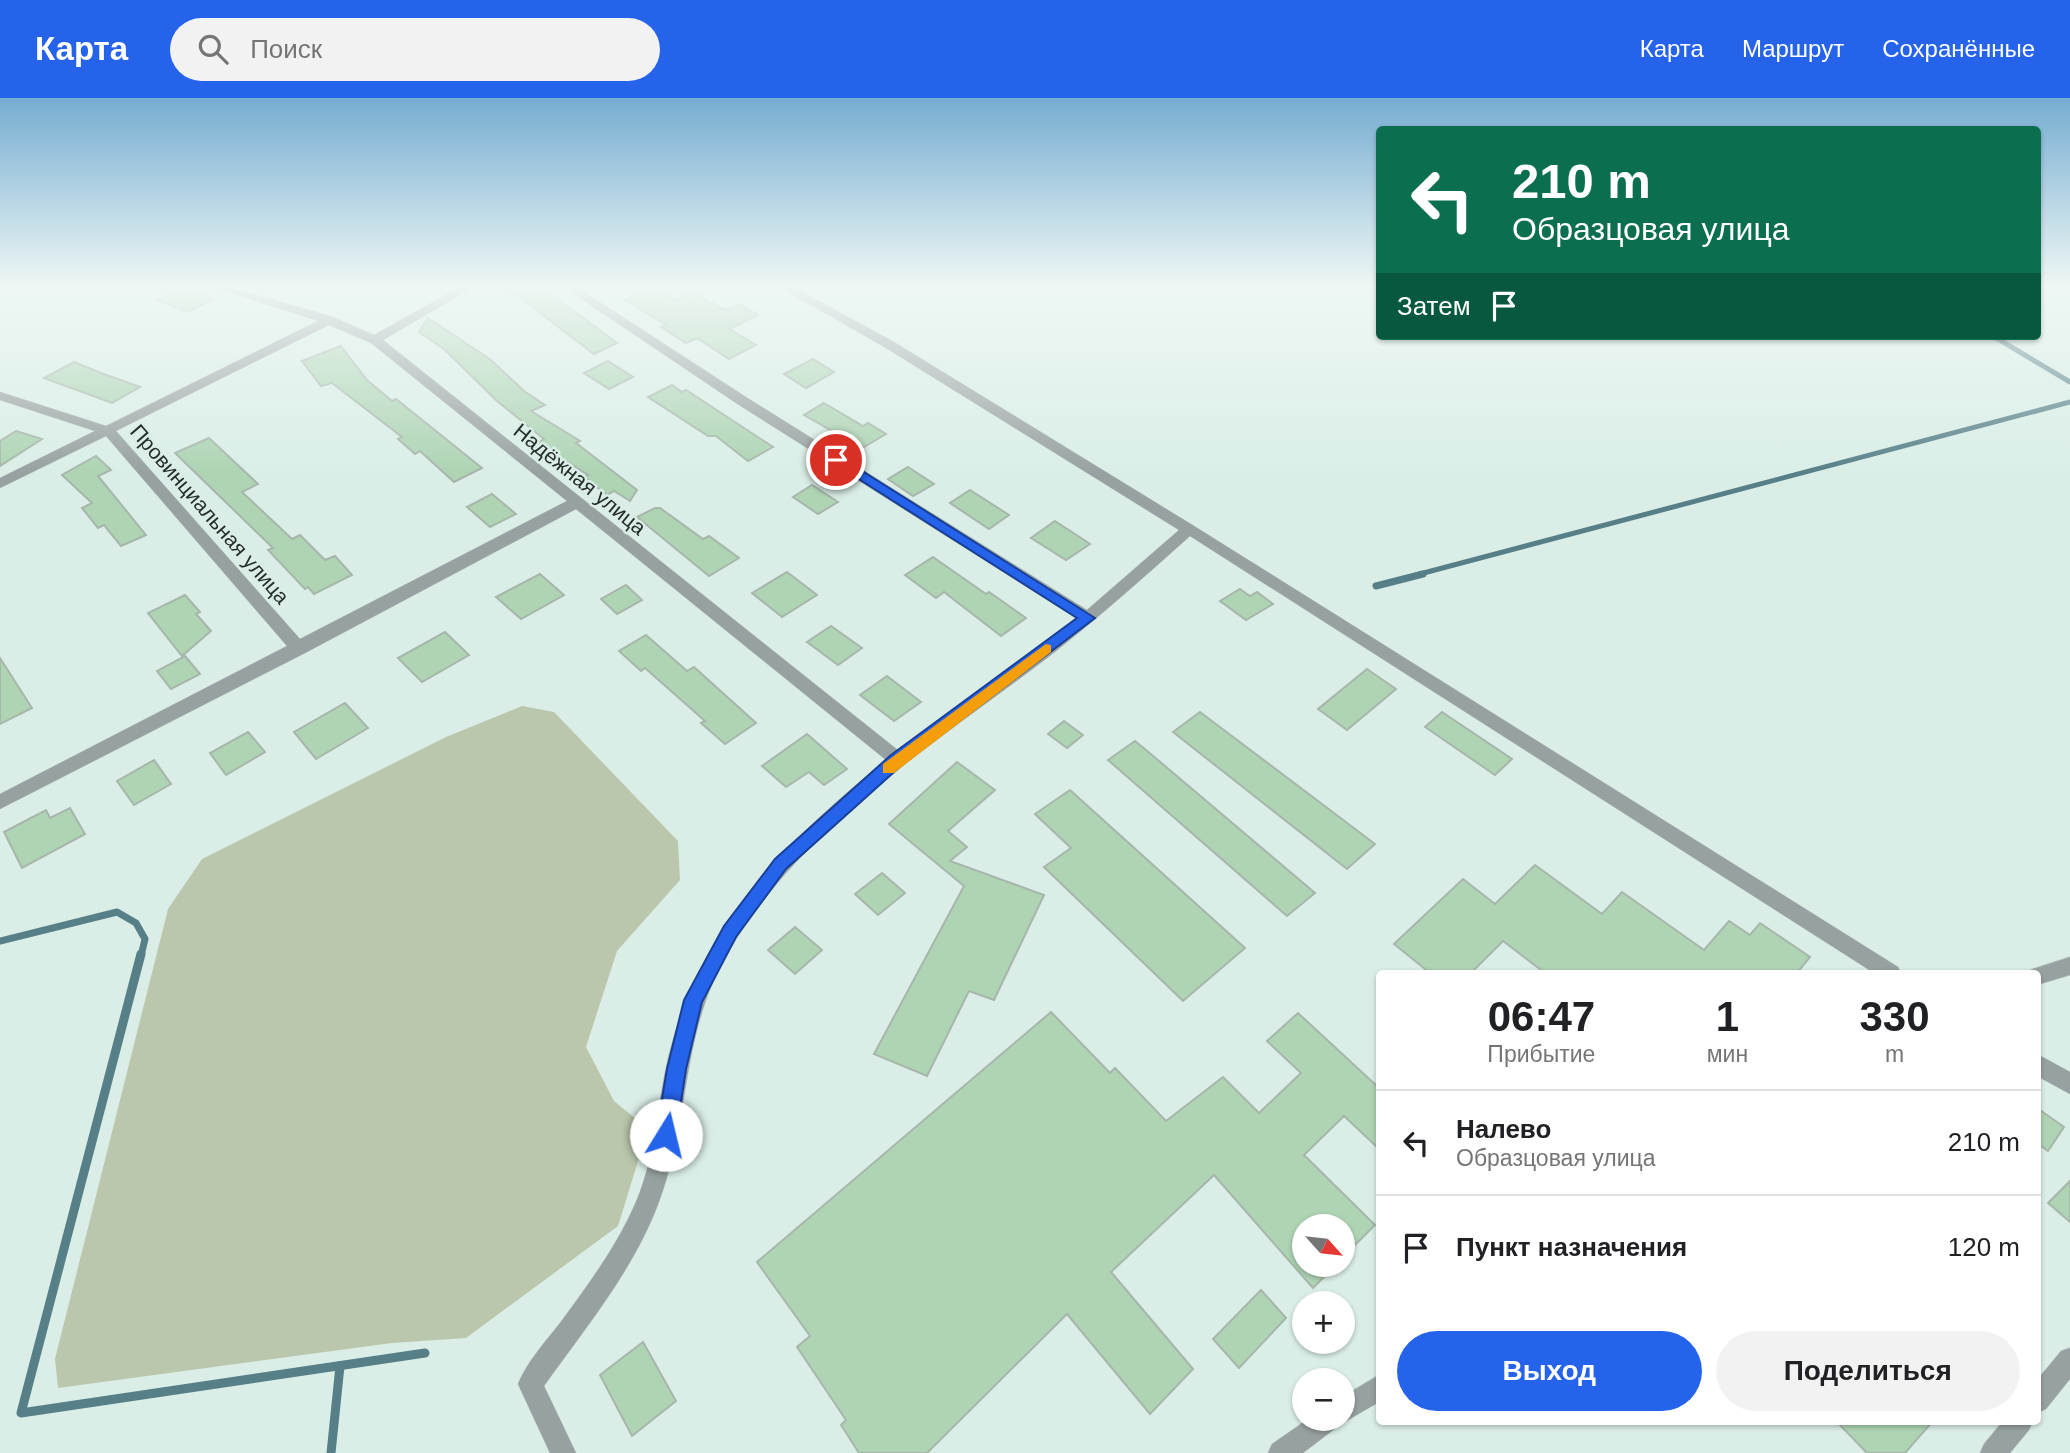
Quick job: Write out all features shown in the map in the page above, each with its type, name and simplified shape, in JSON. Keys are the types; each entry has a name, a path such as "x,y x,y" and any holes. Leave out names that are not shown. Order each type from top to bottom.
{"street":[{"path":"0,484 275,347"},
{"name":"Надёжная улица","path":"384,347 897,759"},
{"path":"661,347 1087,618"},
{"path":"894,347 1189,529 1886,970"},
{"name":"Провинциальная улица","path":"0,396 108,431 299,649"},
{"path":"0,802 299,649 575,503"},
{"path":"563,1453 530,1384 605,1279 645,1211 666,1135 676,1069 694,1000 730,932 780,864 897,759 1087,618 1189,529"},
{"path":"2041,975 2070,966"},
{"path":"2041,1066 2070,1084"},
{"path":"2041,1395 2070,1360"},
{"path":"1355,1403 1376,1389"},
{"path":"1993,1453 2017,1425"},
{"path":"1281,1453 1313,1431"}],"green space":[{"path":"522,706 554,712 678,841 680,880 617,951 586,1047 614,1101 648,1129 618,1226 466,1338 392,1343 58,1388 55,1359 168,909 202,859 446,737"}],"building":[{"path":"342,347 367,380 392,401 396,399 482,468 454,482 420,451 415,454 398,439 402,437 332,383 321,386 302,361"},
{"path":"441,347 472,347 491,360 524,391 545,405 531,411 580,441 576,443 637,490 630,501 614,491 607,495 584,477 588,475 537,443 544,439 497,401"},
{"path":"585,347 608,347 594,354"},
{"path":"711,347 752,347 729,359"},
{"path":"813,359 834,372 806,388 784,374"},
{"path":"608,361 633,377 609,389 584,373"},
{"path":"74,362 140,387 112,403 44,378"},
{"path":"672,385 682,392 686,390 773,447 748,461 716,436 708,436 648,397"},
{"path":"824,403 863,426 868,423 886,434 862,448 804,415"},
{"path":"16,431 42,439 0,466 0,441"},
{"path":"209,438 258,484 242,492 292,539 300,535 325,560 335,556 352,575 314,594 308,587 305,589 268,550 273,548 175,453"},
{"path":"96,456 111,470 98,476 146,535 121,546 104,525 98,528 82,508 92,503 62,475"},
{"path":"908,467 934,484 913,496 888,479"},
{"path":"812,485 838,502 818,514 793,497"},
{"path":"970,490 1009,515 989,529 950,503"},
{"path":"492,494 516,514 490,527 467,507"},
{"path":"660,508 703,539 709,536 739,558 709,576 637,517"},
{"path":"1055,521 1090,544 1066,560 1031,538"},
{"path":"933,557 1026,618 1001,636 944,592 936,598 905,575"},
{"path":"787,572 817,595 782,617 752,593"},
{"path":"540,574 564,595 521,619 496,597"},
{"path":"626,585 642,600 617,614 601,599"},
{"path":"1240,589 1250,596 1257,592 1273,604 1246,620 1220,601"},
{"path":"185,595 200,612 196,614 211,631 182,656 148,613"},
{"path":"831,626 862,648 838,665 807,642"},
{"path":"445,632 469,655 422,682 398,658"},
{"path":"646,635 687,671 694,667 756,723 725,744 701,723 705,721 645,668 641,671 619,651"},
{"path":"185,656 200,674 171,689 157,671"},
{"path":"0,658 32,708 0,724"},
{"path":"1367,669 1396,689 1347,730 1318,709"},
{"path":"887,676 921,702 894,721 860,695"},
{"path":"345,703 368,728 316,759 294,732"},
{"path":"1200,712 1375,844 1347,869 1173,732"},
{"path":"1442,712 1512,759 1495,775 1425,727"},
{"path":"1064,721 1083,735 1067,748 1048,734"},
{"path":"248,732 265,752 226,775 210,753"},
{"path":"807,734 847,769 824,785 809,772 786,787 762,766"},
{"path":"1135,741 1315,893 1287,916 1108,760"},
{"path":"154,760 171,784 134,805 117,781"},
{"path":"957,762 995,790 948,831 967,847 950,861 1044,895 994,1000 969,991 927,1076 874,1054 964,886 889,824"},
{"path":"1070,790 1245,948 1183,1001 1044,867 1071,848 1035,814"},
{"path":"70,808 85,834 22,868 4,832 46,810 50,818"},
{"path":"1535,865 1602,914 1622,892 1704,950 1729,921 1750,935 1760,923 1810,957 1799,970 1541,970 1503,941 1474,970 1426,970 1394,944 1463,879 1495,904"},
{"path":"882,873 905,893 878,915 855,894"},
{"path":"795,927 822,950 795,974 768,950"},
{"path":"1051,1012 1110,1073 1115,1068 1166,1121 1223,1077 1259,1113 1301,1073 1267,1041 1298,1013 1376,1085 1376,1146 1344,1116 1304,1155 1375,1225 1355,1245 1355,1214 1292,1214 1292,1264 1214,1175 1111,1272 1193,1369 1150,1414 1067,1314 927,1453 859,1453 841,1425 846,1420 797,1347 810,1336 757,1262"},
{"path":"2041,1111 2064,1127 2048,1151 2041,1146"},
{"path":"2070,1181 2070,1222 2048,1203"},
{"path":"1304,1278 1323,1278 1313,1288"},
{"path":"1261,1290 1286,1318 1239,1368 1213,1339"},
{"path":"643,1342 676,1401 632,1436 600,1375"},
{"path":"1840,1425 1930,1425 1905,1453 1867,1453"}],"waterway":[{"path":"2012,347 2070,382"},
{"path":"1416,575 2070,402"},
{"path":"1376,586 1423,574"},
{"path":"0,941 117,912 136,923 145,939 141,956"},
{"path":"141,954 21,1413 425,1353"},
{"path":"331,1453 340,1366"}],"slow traffic":[{"path":"888,768 1046,649"}],"route":[{"path":"666,1135 676,1069 694,1000 730,932 780,864 875,782 897,759 1087,618 836,460"}]}
